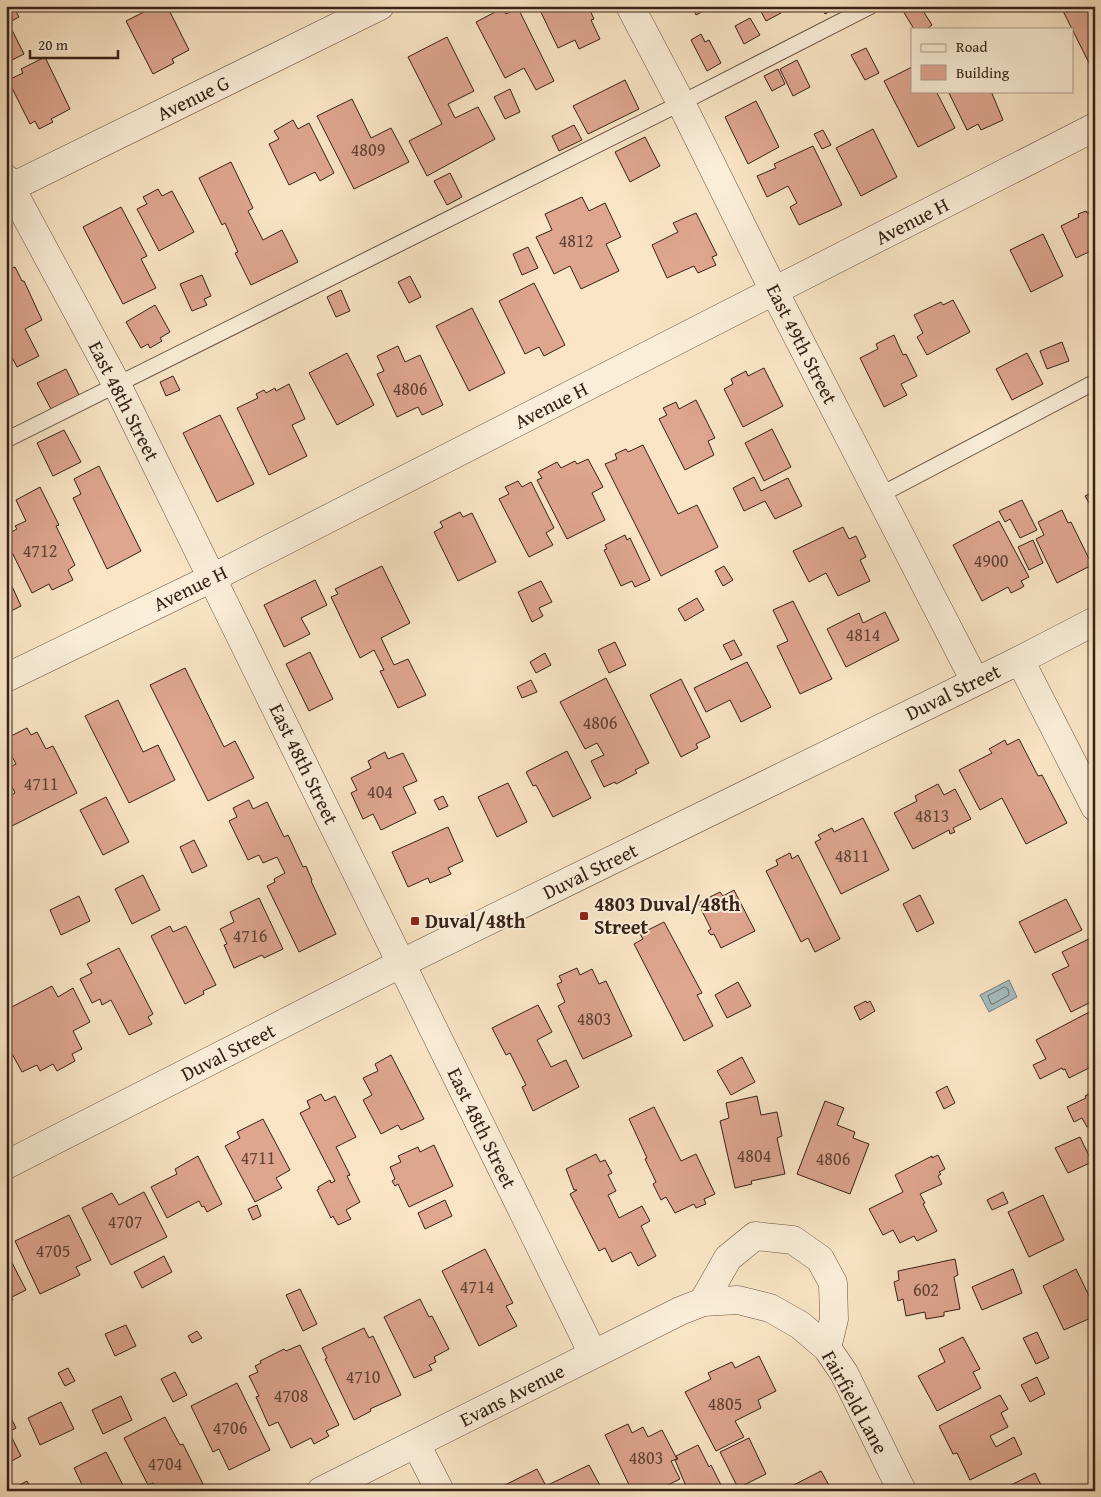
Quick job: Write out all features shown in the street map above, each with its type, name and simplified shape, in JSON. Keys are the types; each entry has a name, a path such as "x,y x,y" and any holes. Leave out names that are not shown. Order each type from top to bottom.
{"street":[{"name":"Avenue G","path":"8,185 380,6"},
{"name":"East 49th Street","path":"630,6 975,681"},
{"name":"Avenue H","path":"6,678 212,578 1095,127"},
{"name":"East 48th Street","path":"8,185 117,385 593,1354"},
{"name":"Duval Street","path":"6,1165 402,963 1020,660 1095,621"},
{"path":"1020,660 1095,807"},
{"path":"703,1302 728,1258 755,1236 793,1240 820,1258 833,1283 834,1319 827,1348"},
{"name":"Evans Avenue","path":"321,1491 680,1311 703,1302 738,1300 770,1308"},
{"name":"Fairfield Lane","path":"770,1308 800,1325 827,1348 844,1374 902,1491"},
{"path":"416,1444 440,1491"}],"lane":[{"path":"6,440 871,6"},
{"path":"880,495 1095,382"}],"water":[{"path":"1009,980 1017,997 989,1012 980,995"}],"building":[{"path":"6,6 13,6 19,17 6,24"},
{"path":"151,6 167,6 189,50 172,59 174,63 153,74 126,21 152,8"},
{"path":"538,6 588,6 594,19 591,20 600,39 579,49 575,40 558,48"},
{"path":"692,6 713,6 696,15"},
{"path":"758,6 778,6 781,13 766,21"},
{"path":"821,6 839,6 825,14"},
{"path":"910,6 920,6 932,25 928,28 913,28 903,11"},
{"path":"1072,6 1095,6 1095,63 1090,65 1074,33 1074,28 1072,28 1063,11"},
{"path":"503,8 506,14 518,8 554,81 536,90 524,68 505,78 476,22"},
{"path":"750,18 760,35 744,44 735,26"},
{"path":"11,28 24,54 6,63 6,31"},
{"path":"701,34 705,42 709,40 721,63 707,71 691,40"},
{"path":"447,37 474,91 448,104 455,118 478,107 495,139 427,176 409,141 442,124 408,57"},
{"path":"866,48 879,73 865,80 851,55"},
{"path":"45,57 70,109 51,119 53,122 39,129 35,121 30,124 8,80 23,73 21,69"},
{"path":"797,60 810,87 793,96 780,69"},
{"path":"911,68 911,92 937,92 955,128 918,147 884,81"},
{"path":"778,69 785,84 772,91 764,76"},
{"path":"625,80 639,109 588,134 573,106"},
{"path":"510,89 520,112 505,119 494,97"},
{"path":"948,92 991,92 1003,120 981,130 978,124 967,130"},
{"path":"352,99 371,138 391,128 409,162 354,189 317,116"},
{"path":"756,101 779,147 748,164 725,117"},
{"path":"293,120 298,129 309,123 334,173 320,181 315,172 289,185 269,144 279,139 274,131"},
{"path":"574,125 582,140 559,151 552,136"},
{"path":"873,129 897,177 861,196 836,148"},
{"path":"823,130 831,145 822,149 814,134"},
{"path":"645,137 660,166 630,182 615,152"},
{"path":"813,146 842,205 799,225 790,207 797,203 788,186 767,197 757,176 776,168 774,164"},
{"path":"231,162 253,208 248,211 263,240 282,230 298,262 251,285 235,253 238,252 225,223 222,225 199,178"},
{"path":"450,173 462,197 447,205 434,181"},
{"path":"158,189 162,196 172,191 194,232 159,251 137,209 147,204 143,197"},
{"path":"582,197 589,211 605,203 621,237 606,244 619,271 581,289 570,266 554,274 536,237 552,230 545,214"},
{"path":"121,207 147,256 141,259 156,288 123,304 83,227"},
{"path":"1095,210 1095,249 1076,258 1061,226 1079,217 1078,214"},
{"path":"696,213 717,255 712,257 716,265 698,273 694,266 667,278 652,245 678,232 673,223"},
{"path":"1043,234 1063,276 1031,292 1010,250"},
{"path":"528,247 538,268 522,275 513,254"},
{"path":"15,267 22,281 24,281 42,320 25,329 39,356 17,367 6,346 6,271"},
{"path":"202,275 211,296 204,299 207,305 192,311 180,284"},
{"path":"410,276 421,297 409,303 398,282"},
{"path":"534,283 565,345 544,356 539,347 525,354 499,301"},
{"path":"341,290 350,311 336,317 327,297"},
{"path":"953,300 970,332 927,355 917,337 923,333 914,315 941,302 943,305"},
{"path":"155,305 170,332 160,338 162,341 150,348 148,344 141,348 126,322"},
{"path":"472,308 505,373 469,391 436,326"},
{"path":"894,335 903,355 906,354 917,376 901,384 907,395 884,407 860,358 878,349 876,344"},
{"path":"1062,342 1069,361 1047,369 1040,351"},
{"path":"398,346 405,362 420,355 443,405 422,415 418,407 397,417 377,374 384,371 377,356"},
{"path":"347,353 374,405 337,425 309,373"},
{"path":"1027,353 1043,384 1012,400 996,369"},
{"path":"764,368 783,406 743,427 724,389 733,384 731,379 746,371 748,376"},
{"path":"66,369 79,395 51,409 37,383"},
{"path":"173,376 180,390 166,396 160,382"},
{"path":"289,384 305,419 292,425 307,456 269,475 237,408 258,398 256,394 264,390 266,393 275,388 276,391"},
{"path":"696,400 715,438 708,441 714,455 685,470 659,419 667,415 663,408 676,402 679,409"},
{"path":"220,415 254,484 217,502 183,433"},
{"path":"772,429 791,467 764,481 745,443"},
{"path":"64,430 81,462 53,476 37,443"},
{"path":"643,445 678,514 697,505 718,547 661,576 605,464 617,459 615,454 626,449 628,452"},
{"path":"588,459 603,487 592,493 605,520 567,539 537,480 542,478 538,472 557,462 561,468 575,461 577,464"},
{"path":"99,466 141,551 107,569 73,498 81,494 74,479"},
{"path":"754,477 761,491 788,478 802,506 775,519 765,501 744,511 733,488"},
{"path":"518,481 522,487 531,482 554,528 546,533 553,545 529,557 499,499 509,494 505,487"},
{"path":"40,487 59,525 56,526 75,565 68,570 73,580 52,590 49,584 32,593 6,540 6,535 17,529 15,526 26,521 16,500"},
{"path":"1095,491 1095,513 1085,496"},
{"path":"1022,500 1037,530 1020,538 1010,519 1005,522 999,511"},
{"path":"1062,510 1068,523 1071,522 1092,565 1057,583 1036,539 1044,535 1038,522"},
{"path":"460,512 463,517 472,513 496,562 458,581 434,532 443,527 440,522"},
{"path":"999,521 1029,577 1021,581 1024,586 1021,588 1011,593 1008,587 982,601 953,545"},
{"path":"843,527 849,539 856,536 866,557 860,560 870,581 838,596 826,573 809,582 793,551"},
{"path":"625,535 627,540 630,538 650,580 635,587 632,581 621,586 604,550 607,549 605,545"},
{"path":"1033,540 1043,563 1029,570 1018,547"},
{"path":"382,566 410,623 381,638 394,665 408,659 426,695 398,708 380,671 384,670 374,650 360,658 331,597 338,594 335,589"},
{"path":"724,566 733,580 723,586 715,571"},
{"path":"6,573 21,606 9,612 12,619 6,621"},
{"path":"315,580 327,605 301,618 310,634 284,647 264,605"},
{"path":"541,581 552,602 539,608 543,616 532,622 518,592"},
{"path":"697,598 704,610 685,621 678,609"},
{"path":"793,601 832,679 800,694 777,646 788,641 773,610"},
{"path":"885,612 899,640 846,667 827,629 859,613 863,623"},
{"path":"734,640 742,655 731,660 723,645"},
{"path":"615,642 626,665 609,673 598,650"},
{"path":"310,652 333,699 309,711 286,664"},
{"path":"545,653 551,665 536,673 530,662"},
{"path":"747,662 771,707 741,722 730,700 706,712 694,688"},
{"path":"185,668 224,747 235,741 254,778 208,801 150,685"},
{"path":"606,678 649,763 635,770 637,773 616,784 615,782 604,787 591,761 604,755 597,743 585,749 560,702"},
{"path":"681,679 710,737 696,744 698,748 681,757 650,695"},
{"path":"531,680 537,692 522,698 517,687"},
{"path":"118,700 143,752 158,745 175,780 129,803 85,716"},
{"path":"27,728 31,735 37,732 46,749 53,746 77,793 6,829 6,798 15,793 6,774 6,769 16,764 7,747 12,744 9,737"},
{"path":"1019,739 1038,776 1042,775 1067,823 1026,844 1002,798 980,810 959,770 992,753 989,749 1005,740 1007,745"},
{"path":"567,751 591,798 553,817 536,785 533,786 526,772"},
{"path":"385,752 388,759 403,753 417,781 403,787 416,813 381,830 373,814 363,819 351,793 357,790 351,778 371,768 368,761"},
{"path":"508,783 527,822 497,837 478,797"},
{"path":"938,784 944,795 955,789 971,819 953,828 955,832 950,834 949,830 913,849 894,813 917,801 915,796"},
{"path":"443,796 448,806 439,810 434,800"},
{"path":"106,797 129,842 103,855 80,810"},
{"path":"249,800 253,809 267,802 284,837 288,835 303,867 306,866 336,934 299,952 267,886 275,882 274,879 285,873 277,857 263,863 259,855 248,860 229,821 237,817 233,808"},
{"path":"863,818 889,870 841,894 815,842 821,839 818,835 832,828 834,832"},
{"path":"448,827 463,861 448,868 451,874 430,883 428,878 408,887 392,852"},
{"path":"194,840 207,866 192,873 180,847"},
{"path":"790,853 792,859 798,855 840,939 815,952 808,938 801,942 766,871 778,865 776,860"},
{"path":"143,875 160,910 132,924 115,889"},
{"path":"734,890 755,931 721,948 714,934 711,935 708,931 711,929 698,903 720,892 723,896"},
{"path":"920,895 934,923 917,932 903,904"},
{"path":"79,896 90,921 61,935 50,910"},
{"path":"259,898 283,949 264,958 262,955 234,968 224,945 227,944 220,929 234,922 230,912"},
{"path":"1066,899 1082,930 1035,953 1019,922"},
{"path":"664,922 702,993 697,995 713,1026 684,1041 634,944 643,939 640,934"},
{"path":"170,926 173,932 186,926 216,985 203,991 204,994 185,1004 151,936"},
{"path":"1095,936 1095,1000 1071,1012 1052,974 1069,966 1062,952"},
{"path":"119,948 153,1014 148,1017 152,1024 129,1035 111,1000 102,1005 100,999 92,1003 80,979 92,973 87,964"},
{"path":"577,968 580,975 592,969 599,984 606,981 632,1036 583,1059 558,1006 565,1002 557,984 562,982 559,976"},
{"path":"738,982 751,1006 727,1018 715,995"},
{"path":"52,986 58,997 73,988 90,1022 73,1031 82,1049 72,1054 75,1061 57,1071 53,1064 40,1071 37,1065 22,1072 6,1043 6,1010"},
{"path":"866,1001 867,1003 870,1001 875,1011 860,1020 854,1007"},
{"path":"538,1005 552,1032 537,1040 551,1067 566,1060 579,1087 533,1111 522,1087 526,1085 510,1053 506,1055 492,1028"},
{"path":"1095,1009 1095,1065 1069,1078 1065,1069 1063,1070 1062,1068 1040,1079 1033,1065 1046,1059 1036,1040"},
{"path":"391,1055 424,1119 401,1130 398,1125 381,1134 363,1100 372,1095 363,1078 378,1071 375,1064"},
{"path":"742,1057 755,1082 731,1095 717,1071"},
{"path":"947,1086 955,1103 944,1109 936,1092"},
{"path":"1095,1091 1095,1123 1087,1127 1082,1118 1074,1122 1067,1107 1086,1098 1085,1096"},
{"path":"321,1094 325,1101 335,1096 356,1137 336,1147 350,1175 347,1176 360,1202 346,1210 351,1219 338,1225 333,1216 331,1218 317,1190 319,1189 318,1187 330,1180 331,1183 335,1181 300,1113 310,1108 307,1101"},
{"path":"757,1096 761,1115 777,1112 782,1136 777,1138 785,1174 751,1181 752,1184 735,1188 720,1121 729,1118 726,1103"},
{"path":"825,1101 844,1108 837,1125 855,1132 853,1138 869,1144 850,1194 797,1174"},
{"path":"654,1107 681,1161 696,1154 715,1194 704,1199 706,1204 696,1208 694,1204 675,1213 666,1197 661,1200 653,1184 656,1182 645,1159 647,1158 629,1119"},
{"path":"263,1119 290,1170 276,1178 282,1188 255,1202 225,1146 240,1138 237,1132"},
{"path":"1080,1137 1092,1162 1068,1173 1055,1148"},
{"path":"434,1145 453,1186 409,1207 398,1184 395,1186 392,1181 395,1179 390,1167 401,1162 398,1156 418,1147 420,1152"},
{"path":"596,1154 600,1162 605,1160 612,1173 608,1175 616,1191 608,1195 619,1218 642,1206 650,1221 641,1226 656,1256 638,1266 631,1252 612,1262 605,1248 599,1251 570,1194 577,1190 574,1190 566,1169"},
{"path":"938,1155 945,1169 939,1172 941,1174 938,1176 942,1184 920,1194 937,1231 917,1241 914,1236 900,1243 893,1230 883,1235 869,1209 903,1192 895,1175 932,1156 932,1158"},
{"path":"198,1156 222,1204 207,1212 199,1201 167,1218 151,1187 177,1174 175,1169"},
{"path":"144,1192 167,1237 111,1265 82,1208 112,1193 119,1205"},
{"path":"1003,1192 1008,1203 992,1210 987,1200"},
{"path":"1043,1195 1064,1240 1029,1257 1008,1212"},
{"path":"445,1200 452,1216 425,1229 418,1213"},
{"path":"257,1205 261,1216 253,1220 248,1209"},
{"path":"69,1215 91,1260 76,1267 80,1275 40,1294 15,1241"},
{"path":"485,1249 513,1303 506,1306 517,1326 479,1346 442,1271"},
{"path":"6,1251 26,1290 12,1297 13,1300 6,1303"},
{"path":"164,1256 172,1272 142,1288 134,1272"},
{"path":"955,1259 958,1275 954,1277 960,1309 944,1312 944,1316 926,1319 925,1312 906,1316 903,1299 898,1301 894,1282 899,1280 898,1271"},
{"path":"1013,1269 1022,1293 982,1310 972,1287"},
{"path":"1076,1269 1095,1308 1095,1316 1064,1330 1043,1286"},
{"path":"300,1289 317,1324 303,1331 286,1295"},
{"path":"420,1299 429,1317 432,1316 449,1349 434,1357 436,1362 429,1365 432,1370 414,1378 384,1317"},
{"path":"126,1325 136,1346 115,1356 105,1334"},
{"path":"364,1328 369,1338 373,1336 401,1395 370,1409 371,1411 354,1420 325,1359 327,1358 322,1348"},
{"path":"197,1331 202,1338 192,1343 188,1336"},
{"path":"1037,1332 1049,1358 1036,1364 1023,1338"},
{"path":"963,1337 980,1369 973,1372 981,1388 937,1411 918,1376 945,1362 939,1349"},
{"path":"300,1345 339,1425 326,1431 329,1436 314,1444 311,1438 291,1448 278,1422 269,1426 256,1397 259,1396 249,1376 258,1372 255,1366 261,1363 260,1361 284,1349 286,1351"},
{"path":"759,1356 776,1391 758,1400 761,1408 735,1421 744,1437 716,1451 685,1392 711,1379 708,1373 732,1362 735,1368"},
{"path":"68,1368 75,1381 65,1386 58,1373"},
{"path":"175,1372 187,1395 173,1402 161,1379"},
{"path":"1037,1377 1045,1394 1030,1402 1021,1385"},
{"path":"237,1383 270,1450 229,1470 219,1449 213,1452 191,1406"},
{"path":"1000,1395 1008,1409 1001,1413 1008,1427 990,1436 996,1447 1014,1437 1022,1454 970,1480 957,1453 953,1454 939,1426"},
{"path":"121,1396 132,1420 103,1434 92,1410"},
{"path":"61,1402 74,1429 40,1445 28,1418"},
{"path":"165,1417 180,1445 183,1444 203,1484 189,1491 157,1491 153,1483 148,1485 124,1438"},
{"path":"11,1418 16,1428 9,1432 21,1456 6,1464 6,1420"},
{"path":"628,1424 632,1433 643,1427 648,1437 662,1430 677,1459 671,1461 680,1479 656,1491 632,1491 605,1435"},
{"path":"749,1438 766,1474 738,1488 720,1452"},
{"path":"698,1445 724,1491 688,1491 675,1460 678,1459 676,1456"},
{"path":"106,1452 126,1491 85,1491 74,1468"},
{"path":"589,1465 603,1491 502,1491 501,1487 537,1469 546,1486"},
{"path":"821,1471 830,1487 827,1489 828,1491 782,1491"},
{"path":"1035,1473 1044,1491 999,1491"},
{"path":"27,1481 32,1491 8,1491"}],"place":[{"name":"4803 Duval/48th Street","path":"584,916"},
{"name":"Duval/48th","path":"415,921"}]}
